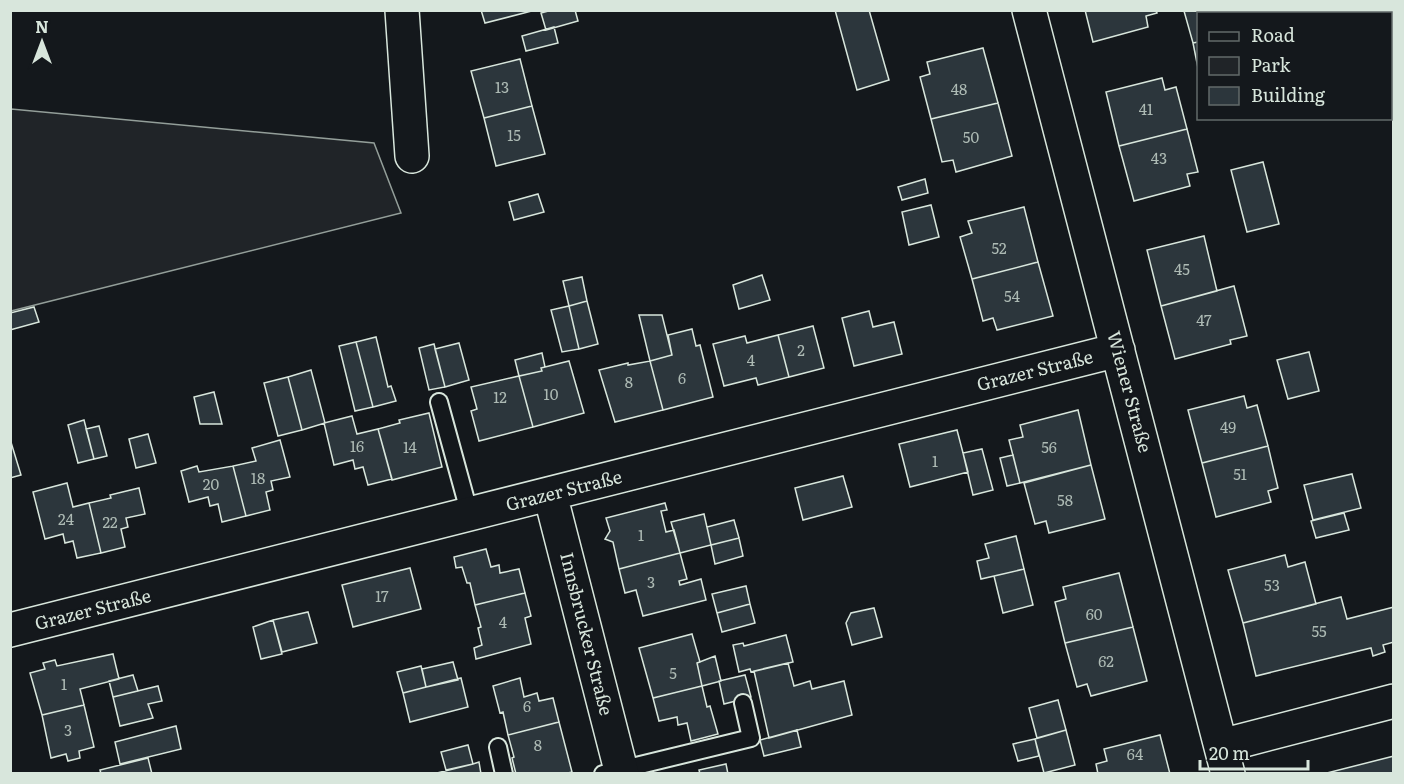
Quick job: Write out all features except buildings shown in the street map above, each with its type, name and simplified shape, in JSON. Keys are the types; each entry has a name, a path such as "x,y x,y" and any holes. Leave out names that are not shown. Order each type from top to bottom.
{"street":[{"path":"402,10 412,156"},
{"name":"Wiener Straße","path":"1029,10 1224,760"},
{"name":"Grazer Straße","path":"10,630 1118,350"},
{"name":"Innsbrucker Straße","path":"550,494 616,772"},
{"path":"1224,760 1394,701"}],"lane":[{"path":"439,402 470,515"},
{"path":"616,772 752,738 743,703"},
{"path":"498,747 504,774"}],"green space":[{"path":"11,109 374,143 401,213 11,311"}]}
